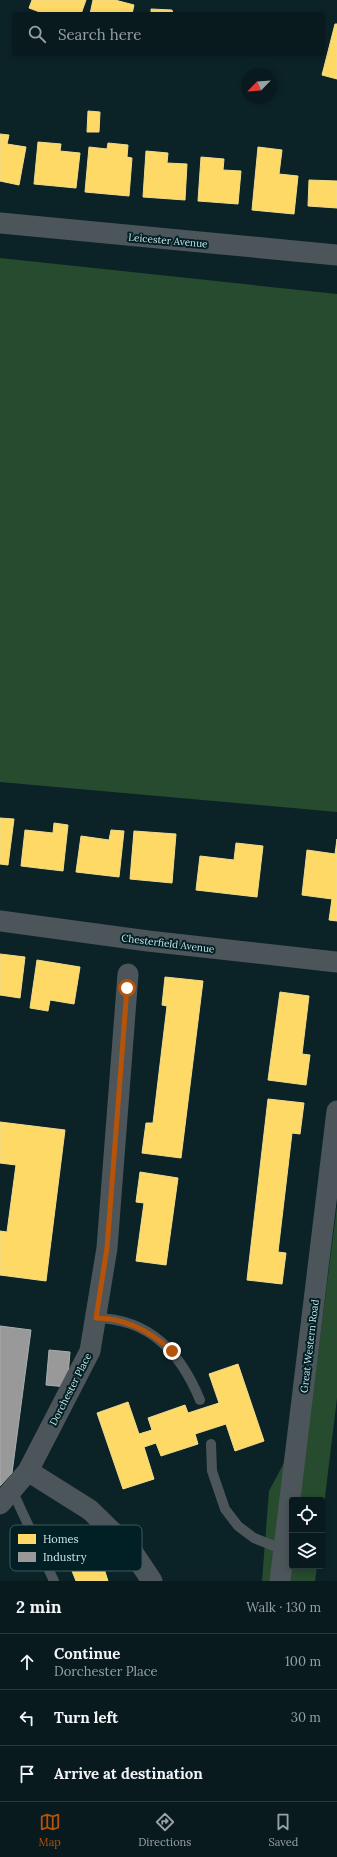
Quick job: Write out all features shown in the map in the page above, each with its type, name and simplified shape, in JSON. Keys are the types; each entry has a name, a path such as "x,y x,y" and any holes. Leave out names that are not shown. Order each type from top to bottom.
{"street":[{"name":"Leicester Avenue","path":"0,223 337,255"},
{"name":"Chesterfield Avenue","path":"0,921 148,941 337,962"},
{"name":"Dorchester Place","path":"6,1497 28,1471 90,1351 107,1248 128,974"},
{"name":"Great Western Road","path":"280,1581 337,1111"},
{"path":"28,1471 90,1510 105,1525"},
{"path":"142,1566 152,1581"}],"lane":[{"path":"96,1318 112,1318 130,1323 158,1339 172,1351 185,1368 200,1400"},
{"path":"211,1444 212,1471 226,1509 238,1526 254,1538 284,1550"},
{"path":"6,1497 22,1525"},
{"path":"48,1571 54,1581"}],"green space":[{"path":"0,258 337,294 337,812 0,782"},
{"path":"337,1206 337,1398 325,1497 289,1497 289,1569 317,1569 315,1581 262,1581 269,1491 310,1414"}],"building: Homes":[{"path":"32,0 86,0 82,12 40,12 29,8"},
{"path":"93,0 115,0 134,5 132,12 90,12"},
{"path":"151,9 172,10 172,12 151,12"},
{"path":"335,24 337,24 337,79 322,75"},
{"path":"88,111 100,112 99,132 87,132"},
{"path":"0,134 9,135 7,144 26,147 19,185 0,181"},
{"path":"38,142 61,144 60,151 80,153 76,188 34,184"},
{"path":"108,143 128,145 127,157 132,158 129,196 85,192 89,147 107,149"},
{"path":"258,147 282,150 279,174 298,176 294,214 252,210"},
{"path":"146,151 168,153 167,163 187,164 185,200 143,197"},
{"path":"201,157 224,159 223,170 241,171 238,204 198,201"},
{"path":"309,180 337,181 337,208 308,206"},
{"path":"0,818 14,819 8,865 0,864"},
{"path":"54,823 68,825 63,871 21,866 25,830 53,833"},
{"path":"111,830 124,831 119,877 76,872 81,836 109,840"},
{"path":"134,831 176,834 172,883 130,879"},
{"path":"337,839 337,921 329,920 332,899 302,895 307,850 335,854"},
{"path":"236,843 263,846 257,897 196,890 200,856 234,860"},
{"path":"0,954 25,957 20,998 0,995"},
{"path":"37,960 80,967 74,1004 50,1000 48,1011 30,1008"},
{"path":"165,977 203,981 181,1158 142,1153 146,1123 153,1123 167,1006 162,1005"},
{"path":"280,992 309,996 302,1054 310,1055 306,1085 268,1080"},
{"path":"268,1099 304,1103 300,1134 292,1133 278,1252 286,1253 282,1284 247,1280"},
{"path":"0,1122 65,1130 46,1281 0,1275 0,1231 7,1232 16,1165 0,1163"},
{"path":"140,1172 178,1178 166,1265 136,1261 144,1203 136,1202"},
{"path":"238,1364 264,1441 235,1451 226,1424 195,1434 198,1444 161,1456 156,1443 144,1447 154,1479 123,1489 97,1413 128,1402 139,1434 152,1430 148,1418 185,1405 188,1413 219,1403 209,1374"},
{"path":"72,1571 105,1571 108,1581 76,1581"}],"building: Industry":[{"path":"0,1326 31,1330 12,1473 0,1486"},
{"path":"49,1350 70,1352 67,1387 46,1385"}],"route":[{"path":"127,988 107,1248 96,1318 112,1318 130,1323 158,1339 172,1351"}]}
